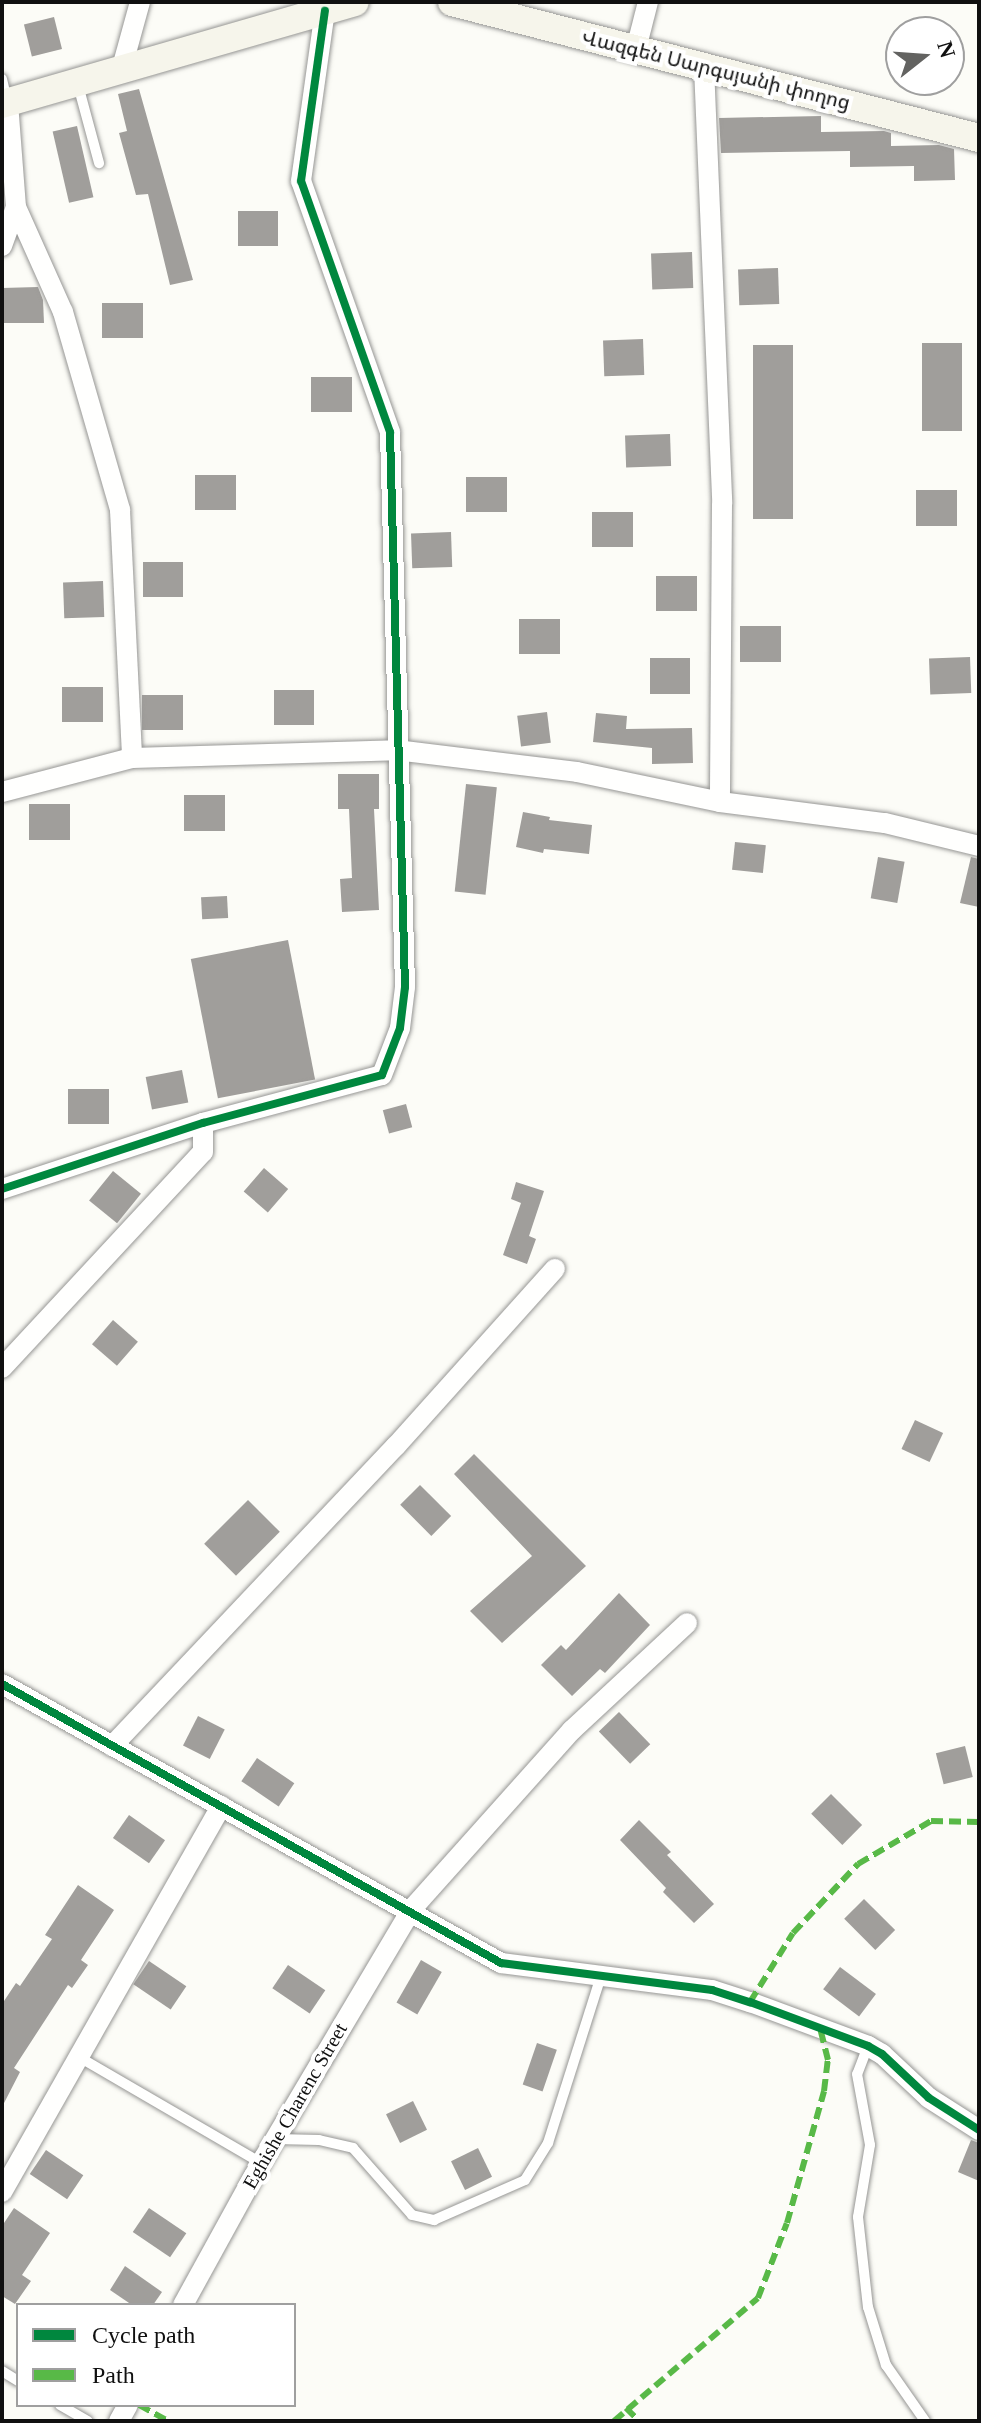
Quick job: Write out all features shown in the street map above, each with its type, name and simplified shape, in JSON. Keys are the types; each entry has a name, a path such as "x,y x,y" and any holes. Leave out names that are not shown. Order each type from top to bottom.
{"street":[{"path":"121,71 140,2"},
{"path":"132,758 120,510 63,312 16,207 4,95 78,83 355,2"},
{"name":"Վազգեն Սարգսյանի փողոց","path":"452,2 979,138"},
{"path":"636,49 648,2"},
{"path":"2,1189 203,1123 382,1075 400,1028 405,987 396,750 390,432 301,181 325,11"},
{"path":"704,67 722,504 720,802"},
{"path":"2,246 16,207"},
{"path":"2,792 132,758 396,750 577,772 720,802 885,823 979,846"},
{"path":"2,1368 203,1152 203,1123"},
{"path":"112,1746 396,1446 555,1269"},
{"name":"Eghishe Charenc Street","path":"184,2303 261,2163 411,1910 572,1730 687,1623"},
{"path":"2,1684 501,1963 712,1990 868,2046 882,2054 929,2098 979,2130"},
{"path":"2,2192 221,1806"}],"lane":[{"path":"78,83 99,163"},
{"path":"275,2139 319,2140 353,2148 412,2215 434,2220 525,2180 548,2143 602,1974"},
{"path":"868,2046 857,2074 870,2145 858,2217 868,2307 886,2365 925,2421"},
{"path":"79,2057 261,2163"},
{"path":"64,2407 88,2421"}],"building":[{"path":"54,17 62,49 32,57 24,24"},
{"path":"139,89 193,280 170,285 148,194 136,195 119,133 127,131 118,94"},
{"path":"821,116 821,132 884,131 891,133 891,146 939,145 954,149 955,180 914,181 914,166 850,167 850,151 721,153 719,118"},
{"path":"77,126 93,197 69,203 53,132"},
{"path":"238,211 278,211 278,246 238,246"},
{"path":"692,252 693,288 652,289 651,253"},
{"path":"778,268 779,304 739,305 738,269"},
{"path":"38,287 43,300 44,323 3,323 2,288"},
{"path":"102,303 143,303 143,338 102,338"},
{"path":"643,339 644,375 604,376 603,340"},
{"path":"922,343 962,343 962,431 922,431"},
{"path":"753,345 793,345 793,519 753,519"},
{"path":"311,377 352,377 352,412 311,412"},
{"path":"670,434 671,466 626,468 625,436"},
{"path":"195,475 236,475 236,510 195,510"},
{"path":"466,477 507,477 507,512 466,512"},
{"path":"916,490 957,490 957,526 916,526"},
{"path":"592,512 633,512 633,547 592,547"},
{"path":"451,532 452,567 412,568 411,533"},
{"path":"143,562 183,562 183,597 143,597"},
{"path":"656,576 697,576 697,611 656,611"},
{"path":"103,581 104,617 64,618 63,582"},
{"path":"519,619 560,619 560,654 519,654"},
{"path":"740,626 781,626 781,662 740,662"},
{"path":"970,657 971,693 930,694 929,658"},
{"path":"650,658 690,658 690,694 650,694"},
{"path":"62,687 103,687 103,722 62,722"},
{"path":"274,690 314,690 314,725 274,725"},
{"path":"142,695 183,695 183,730 142,730"},
{"path":"547,712 551,743 521,746 517,716"},
{"path":"596,713 627,716 626,729 692,728 693,763 652,764 652,748 593,742"},
{"path":"338,774 379,774 379,809 374,809 379,910 342,912 340,879 352,878 349,809 338,809"},
{"path":"466,784 497,787 486,895 455,891"},
{"path":"184,795 225,795 225,831 184,831"},
{"path":"29,804 70,804 70,840 29,840"},
{"path":"523,812 550,817 549,820 592,825 589,854 544,849 543,853 516,847"},
{"path":"735,842 766,845 763,873 732,870"},
{"path":"878,857 905,862 897,903 871,898"},
{"path":"971,857 979,859 979,907 960,903"},
{"path":"227,896 228,918 202,919 201,897"},
{"path":"288,940 315,1079 218,1098 191,959"},
{"path":"182,1070 188,1102 152,1109 146,1077"},
{"path":"68,1089 109,1089 109,1124 68,1124"},
{"path":"406,1104 412,1127 389,1133 383,1110"},
{"path":"264,1168 288,1189 268,1212 244,1191"},
{"path":"113,1171 141,1194 117,1223 89,1201"},
{"path":"516,1182 544,1191 529,1236 536,1239 527,1264 503,1255 521,1203 511,1199"},
{"path":"113,1320 138,1342 117,1366 92,1344"},
{"path":"915,1420 943,1433 930,1462 901,1449"},
{"path":"474,1454 586,1566 502,1643 470,1611 532,1556 454,1474"},
{"path":"420,1485 451,1516 431,1536 400,1505"},
{"path":"248,1500 280,1532 236,1576 204,1544"},
{"path":"619,1593 650,1625 605,1673 600,1669 572,1696 541,1665 561,1645 566,1650"},
{"path":"619,1712 650,1744 630,1764 599,1731"},
{"path":"198,1716 225,1730 210,1759 183,1745"},
{"path":"965,1746 973,1777 944,1784 936,1753"},
{"path":"257,1758 294,1783 279,1806 241,1781"},
{"path":"831,1794 862,1825 842,1845 811,1814"},
{"path":"129,1815 165,1840 149,1863 113,1838"},
{"path":"639,1820 671,1852 667,1855 714,1904 694,1923 663,1892 666,1888 620,1840"},
{"path":"78,1885 114,1910 81,1960 88,1965 72,1988 68,1985 14,2068 20,2072 2,2107 2,2004 16,1983 20,1986 52,1939 45,1935"},
{"path":"864,1899 895,1930 875,1950 844,1919"},
{"path":"421,1960 442,1972 417,2014 396,2002"},
{"path":"149,1961 186,1986 171,2009 133,1984"},
{"path":"288,1965 325,1990 310,2013 272,1988"},
{"path":"840,1967 876,1994 859,2016 823,1989"},
{"path":"537,2043 557,2050 543,2091 523,2085"},
{"path":"413,2101 427,2130 400,2143 386,2114"},
{"path":"971,2140 979,2143 979,2181 958,2172"},
{"path":"478,2148 492,2177 465,2190 451,2161"},
{"path":"46,2150 83,2175 67,2199 30,2174"},
{"path":"14,2208 50,2233 22,2275 31,2281 15,2304 2,2296 2,2226"},
{"path":"149,2208 186,2233 170,2257 133,2232"},
{"path":"125,2266 162,2292 154,2303 129,2303 110,2290"}],"marked path":[{"path":"750,2002 793,1933 858,1864 931,1821 979,1822"},
{"path":"614,2421 758,2298 787,2223 824,2091 828,2060 820,2028"},
{"path":"143,2407 168,2421"},
{"path":"626,2408 639,2421"}],"cycle path":[{"path":"2,1189 203,1123 382,1075 400,1028 405,987 390,432 301,181 325,11"},
{"path":"2,1684 501,1963 712,1990 750,2002 868,2046 882,2054 929,2098 979,2130"}]}
